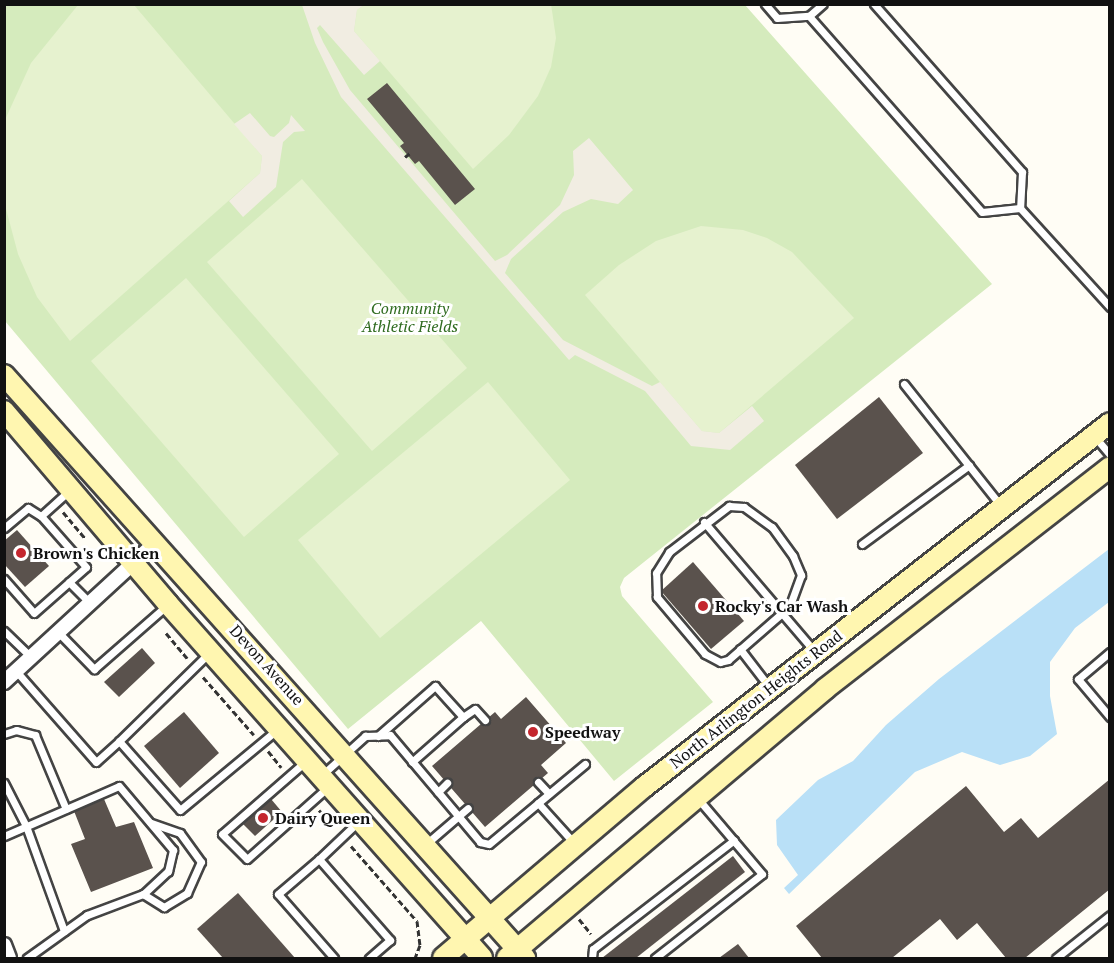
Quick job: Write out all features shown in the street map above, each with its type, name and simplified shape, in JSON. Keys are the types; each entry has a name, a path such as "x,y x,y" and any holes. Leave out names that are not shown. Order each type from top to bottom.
{"main road":[{"name":"Devon Avenue","path":"4,375 426,844 489,918 517,956"},
{"name":"Devon Avenue","path":"4,411 168,604 280,727 482,958"},
{"name":"North Arlington Heights Road","path":"443,958 576,845 816,653 1110,423"},
{"path":"517,956 825,689 1110,467"}],"street":[{"path":"4,682 156,542"},
{"path":"4,945 9,958"}],"lane":[{"path":"765,4 777,18 809,16 823,4"},
{"path":"874,4 1022,172 1020,208 1110,307"},
{"path":"809,16 982,212 1020,208"},
{"path":"904,384 1002,507"},
{"path":"1094,435 1110,454"},
{"path":"862,544 969,465"},
{"path":"41,516 70,490"},
{"path":"729,506 744,507 772,528 793,556 801,575 795,601 782,614 740,649 720,662 710,658 657,597 656,573 669,552 704,522 729,506"},
{"path":"4,528 28,508 41,516 86,567 34,614 4,579"},
{"path":"704,522 816,653"},
{"path":"69,582 90,603"},
{"path":"58,633 94,669 168,604"},
{"path":"4,631 31,657"},
{"path":"740,649 771,689"},
{"path":"16,671 96,762 211,651"},
{"path":"1110,652 1078,679 1110,717"},
{"path":"378,736 435,686 463,717"},
{"path":"412,762 475,709 485,720"},
{"path":"119,741 180,810 280,727"},
{"path":"4,734 16,730 34,735 66,809"},
{"path":"308,760 222,834 247,859 312,801 345,754 365,736 390,735 480,842 489,844 585,764"},
{"path":"538,782 549,794"},
{"path":"4,783 26,826 64,932"},
{"path":"438,792 447,783"},
{"path":"4,836 119,786 173,850 168,871 143,894 87,915 27,958"},
{"path":"655,958 762,874 697,798"},
{"path":"538,803 576,845"},
{"path":"426,844 468,808"},
{"path":"334,958 279,894 360,820"},
{"path":"143,894 164,907 187,892 201,862 180,833 150,823"},
{"path":"592,958 593,949 734,840"},
{"path":"319,859 390,940 369,958"},
{"path":"1056,958 1110,915"}],"path":[{"path":"405,157 410,153"},
{"path":"55,504 90,544"},
{"path":"153,617 289,776"},
{"path":"312,801 411,910 421,932 417,958"},
{"path":"578,918 591,934"}],"green space":[{"path":"551,4 556,38 551,67 538,96 509,135 473,169 354,31 357,10 364,5"},
{"name":"Community Athletic Fields","path":"4,5 745,5 992,284 624,578 620,587 622,596 713,702 614,781 481,621 348,729 5,321"},
{"path":"78,5 134,5 262,156 260,173 70,341 37,297 18,254 5,205 4,122 31,63"},
{"path":"302,179 467,368 372,451 207,262"},
{"path":"701,226 743,230 767,238 792,252 854,318 719,433 702,431 585,295 619,265 656,241"},
{"path":"186,278 339,454 244,537 91,361"},
{"path":"488,382 570,480 380,638 298,540"}],"shaded area":[{"path":"302,5 364,5 357,10 354,31 380,61 364,75 320,25 317,28 323,42 350,90 495,261 507,255 560,205 574,175 573,151 589,138 633,190 618,204 591,199 563,212 511,259 505,273 563,340 652,386 660,382 702,431 719,433 752,406 764,421 730,450 691,446 645,391 575,355 569,360 341,97 315,43"},
{"path":"250,113 270,136 274,137 289,123 291,115 305,131 294,132 283,142 276,187 243,217 229,201 260,173 262,156 234,124"}],"water":[{"path":"1109,549 1109,602 1075,628 1050,662 1050,696 1057,734 1030,756 1000,765 962,752 915,772 789,894 784,888 798,875 777,845 776,820 818,780 853,761 886,725 939,679"}],"building":[{"path":"387,83 475,189 455,205 419,161 415,164 400,146 404,143 367,99"},
{"path":"879,397 923,453 837,519 795,465"},
{"name":"Brown's Chicken","path":"17,530 49,566 25,587 4,564 4,541"},
{"name":"Rocky's Car Wash","path":"693,562 744,621 711,649 661,591"},
{"path":"142,648 155,663 119,697 104,682"},
{"name":"Speedway","path":"526,697 566,743 541,765 548,773 485,827 432,766 495,712 501,719"},
{"path":"184,712 219,753 180,788 144,746"},
{"path":"1110,779 1110,889 1025,958 1006,958 977,923 957,940 940,919 892,958 822,958 796,926 966,786 1004,832 1021,818 1038,838"},
{"path":"104,799 116,827 134,822 153,868 91,892 71,844 85,839 74,811"},
{"name":"Dairy Queen","path":"271,799 282,812 255,836 243,824"},
{"path":"733,856 745,872 636,958 602,958"},
{"path":"238,893 295,958 223,958 197,929"},
{"path":"738,944 749,958 719,958"}],"place":[{"name":"Brown's Chicken","path":"21,553"},
{"name":"Rocky's Car Wash","path":"703,606"},
{"name":"Speedway","path":"533,732"},
{"name":"Dairy Queen","path":"263,818"}]}
